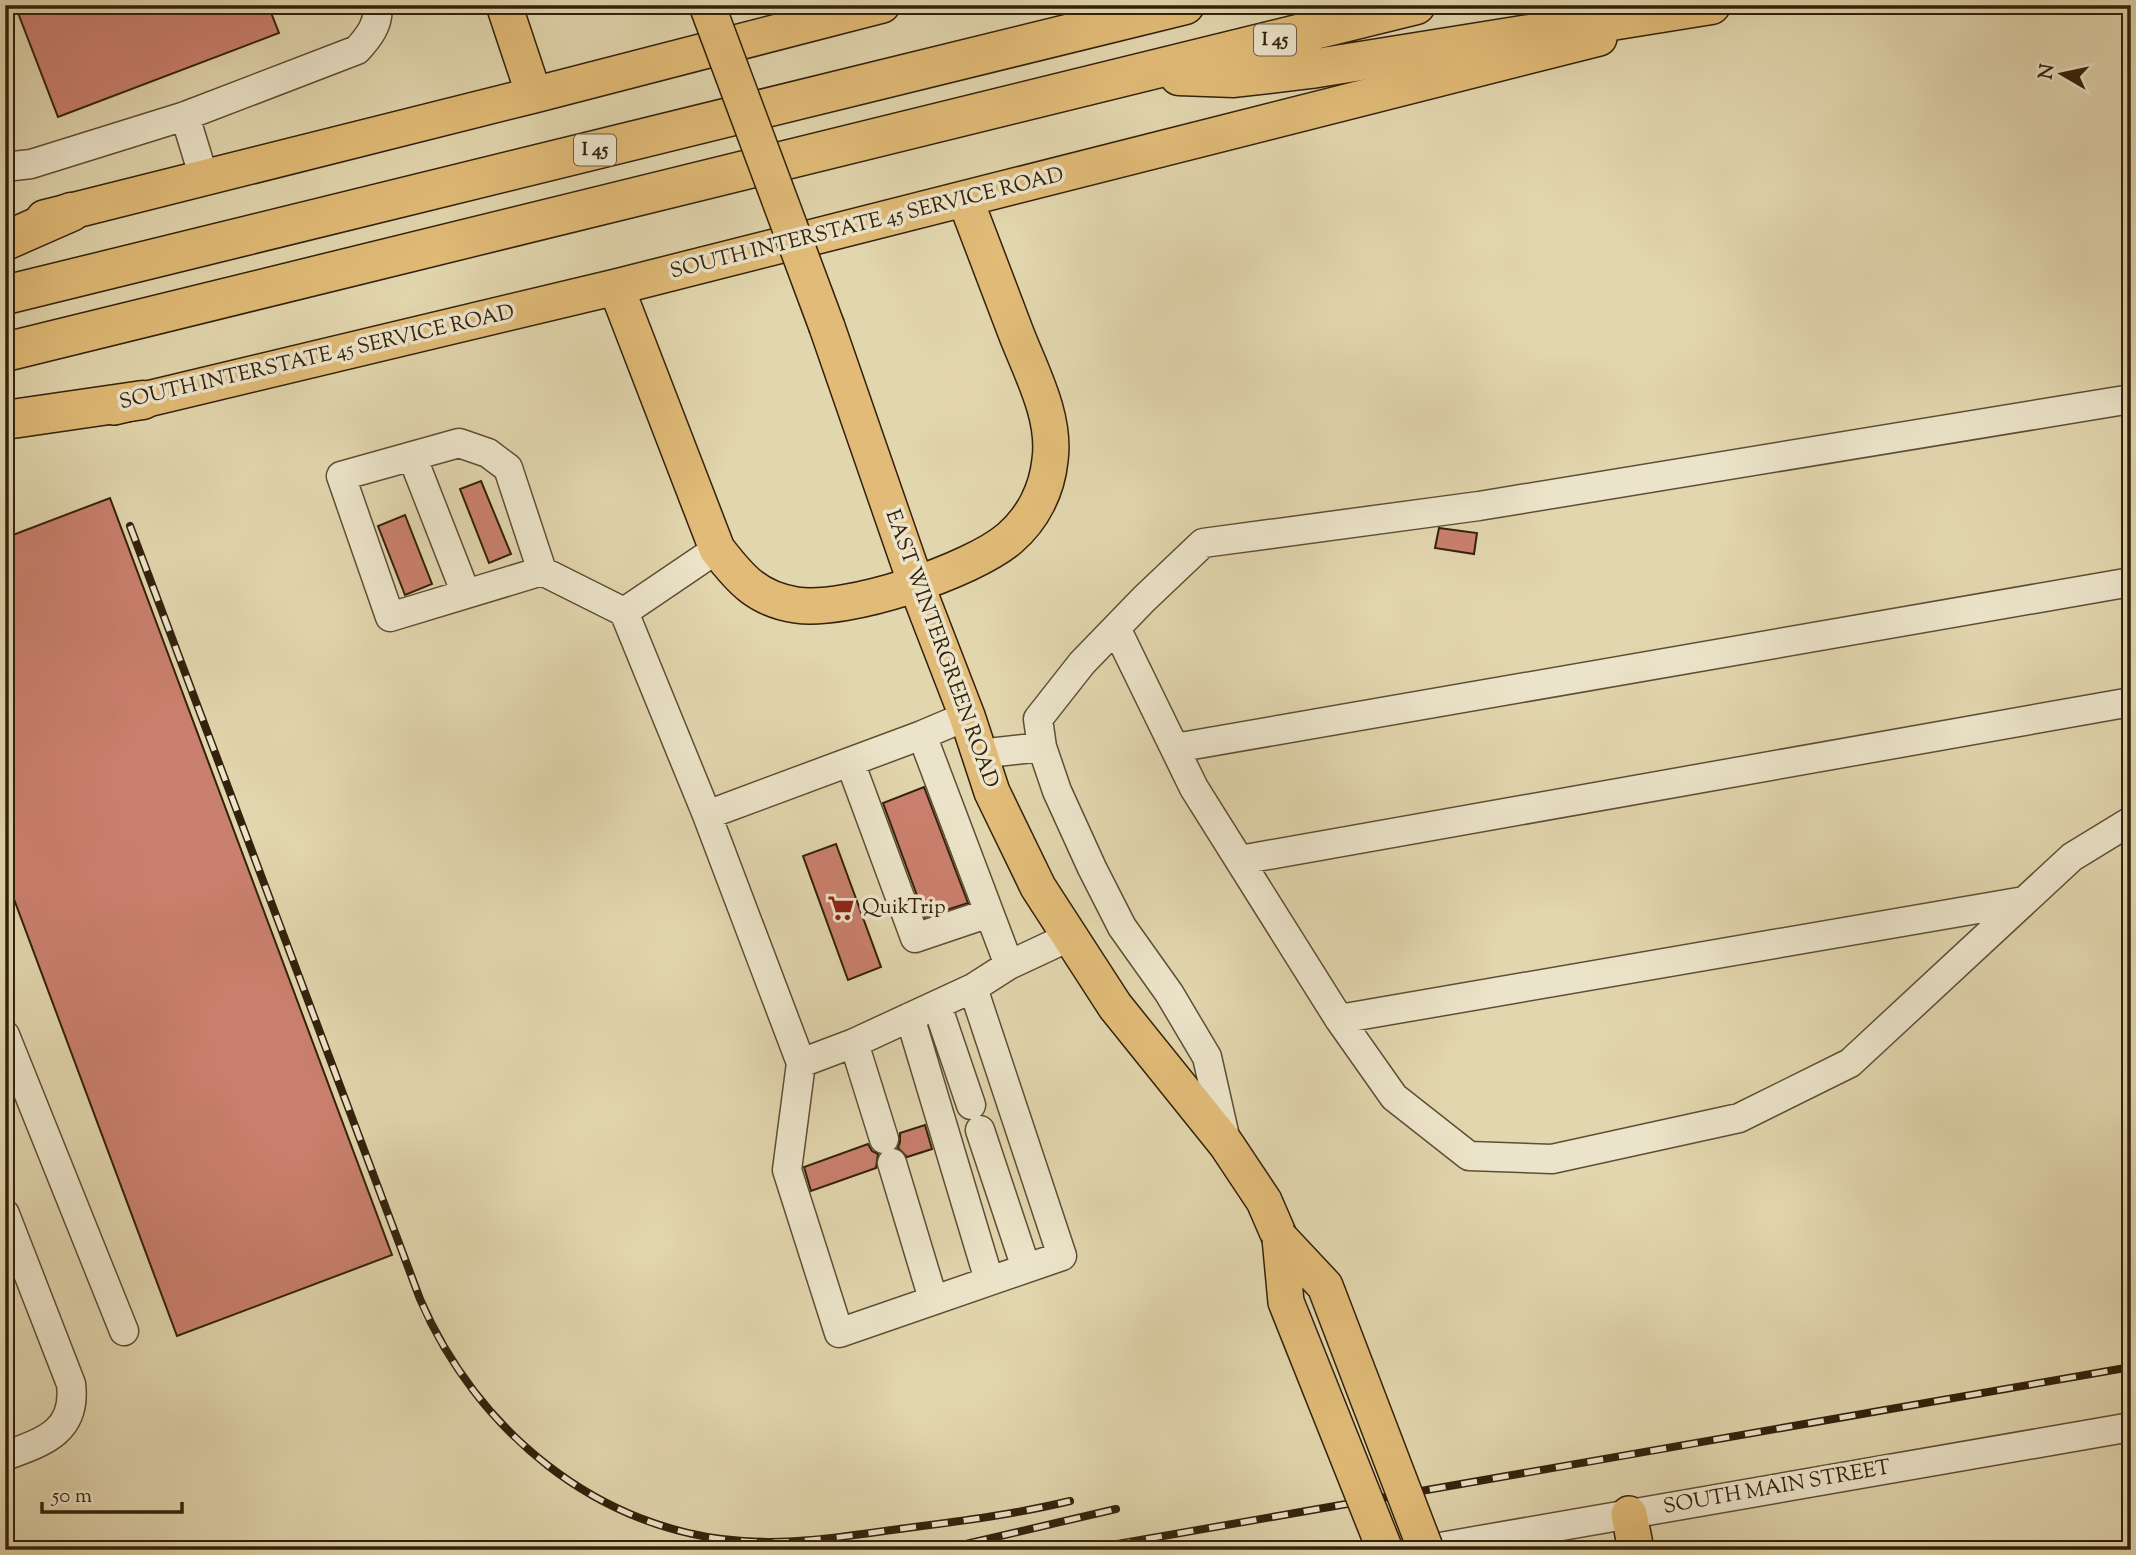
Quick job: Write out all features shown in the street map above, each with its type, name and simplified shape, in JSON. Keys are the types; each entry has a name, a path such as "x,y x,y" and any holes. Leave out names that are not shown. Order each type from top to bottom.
{"highway":[{"name":"I 45","path":"5,295 1185,5"},
{"name":"I 45","path":"5,352 1416,5"},
{"path":"1135,74 1234,78 1311,69 1711,5"},
{"path":"5,241 71,212"},
{"path":"5,420 143,400"}],"main road":[{"path":"504,5 534,95"},
{"name":"EAST WINTERGREEN ROAD","path":"707,5 827,327 992,792 1038,887 1069,937 1115,1006 1226,1144 1264,1201 1280,1238"},
{"path":"5,226 71,212 882,5"},
{"name":"SOUTH INTERSTATE 45 SERVICE ROAD","path":"5,432 616,287 1727,5"},
{"path":"616,287 716,549 738,577 752,589 794,605 821,607 870,599 916,584 982,557 1012,537 1039,501 1048,475 1051,438 1043,402 965,199"},
{"path":"1280,1238 1286,1302 1385,1550"},
{"path":"1280,1238 1325,1286 1425,1550"},
{"path":"1629,1514 1636,1550"}],"street":[{"path":"5,167 31,164 184,116 357,50 371,34 379,13 377,5"},
{"path":"184,116 204,178"},
{"path":"1226,1144 1207,1057 1168,993 1122,927 1092,868 1057,791 1042,747 1038,719 1082,663 1203,543 1479,506 2131,399"},
{"path":"542,571 508,468 488,453 459,443 341,476 390,617 542,571 624,612 707,815 801,1063 787,1170 839,1333 1062,1256 973,988"},
{"path":"412,456 466,594"},
{"path":"624,612 716,549"},
{"path":"1175,748 2131,582"},
{"path":"1116,628 1194,788 1339,1019 1394,1097 1469,1156 1552,1159 1739,1118 1850,1063 2072,858 2131,821"},
{"path":"1240,860 2131,702"},
{"path":"707,815 967,716"},
{"path":"922,735 1009,965"},
{"path":"979,754 1042,747"},
{"path":"850,762 915,937 989,912"},
{"path":"1339,1019 2024,901"},
{"path":"801,1063 854,1043 937,1005 973,988 1009,965 1069,937"},
{"path":"937,1005 1026,1268"},
{"path":"910,1017 989,1280"},
{"path":"5,1035 124,1331"},
{"path":"854,1043 933,1299"},
{"path":"5,1214 71,1384 73,1399 69,1414 58,1432 39,1443 5,1456"},
{"name":"SOUTH MAIN STREET","path":"1425,1550 2131,1427"}],"building":[{"path":"15,5 268,5 279,33 58,117"},
{"path":"481,481 511,554 489,563 460,489"},
{"path":"110,498 392,1255 177,1336 5,875 5,538"},
{"path":"405,515 432,584 405,595 378,526"},
{"path":"1439,528 1477,533 1474,554 1435,548"},
{"name":"QuikTrip","path":"924,787 968,903 925,917 883,803"},
{"path":"836,844 881,967 848,980 803,856"},
{"path":"925,1125 932,1149 907,1157 898,1148 900,1133"},
{"path":"868,1144 872,1151 878,1154 876,1168 811,1191 804,1167"}],"railway":[{"path":"130,526 420,1299 444,1347 474,1391 509,1431 548,1466 592,1495 639,1518 690,1533 743,1541 784,1542 846,1536 989,1517 1070,1501"},
{"path":"1083,1550 2131,1367"},
{"path":"940,1550 1116,1509"}],"place":[{"name":"QuikTrip","path":"841,908"}]}
